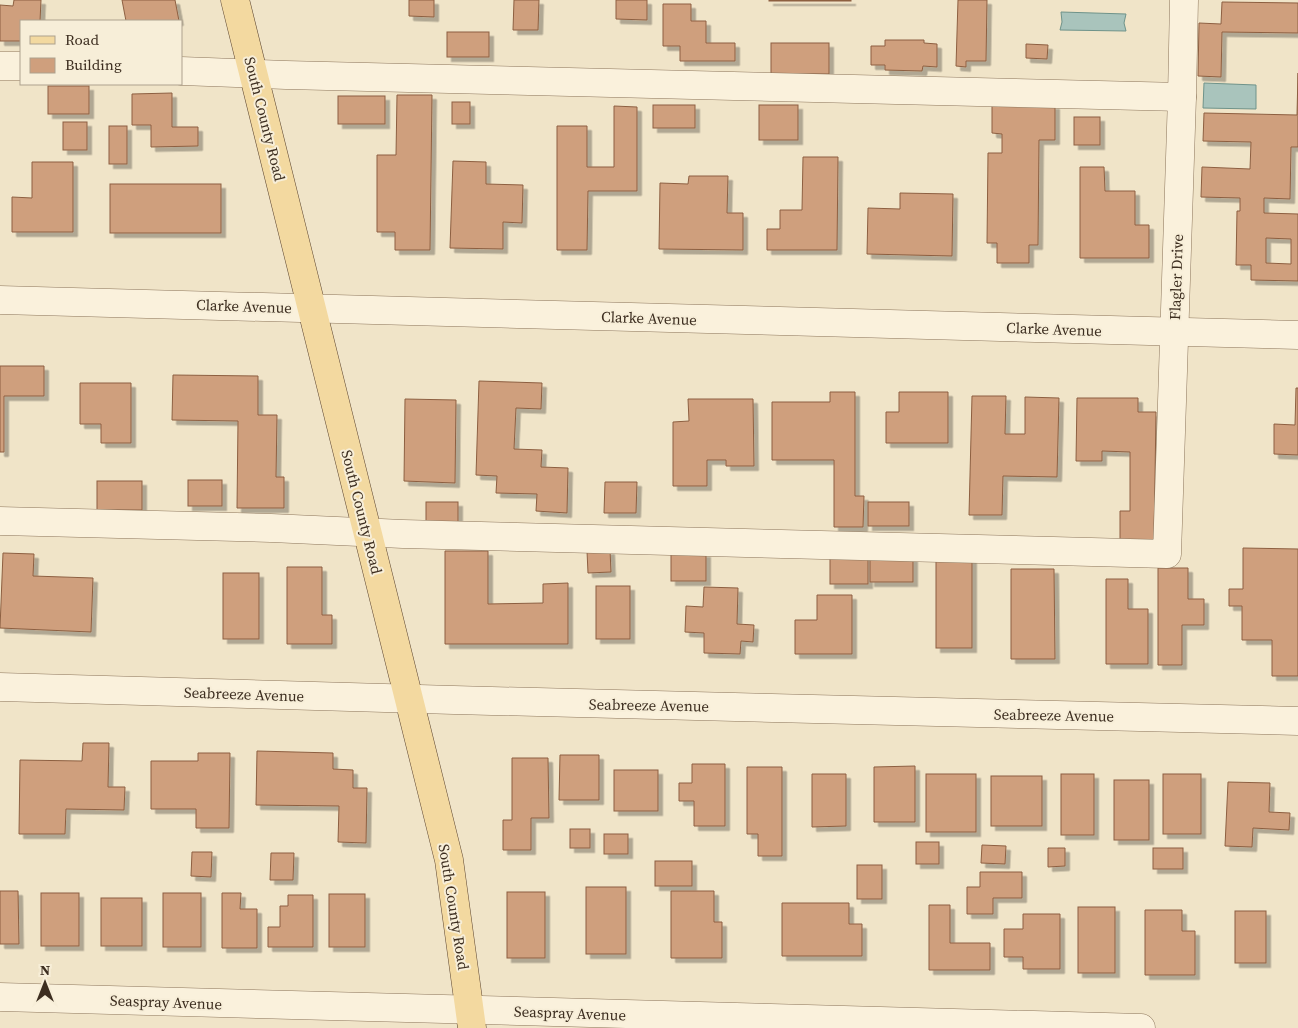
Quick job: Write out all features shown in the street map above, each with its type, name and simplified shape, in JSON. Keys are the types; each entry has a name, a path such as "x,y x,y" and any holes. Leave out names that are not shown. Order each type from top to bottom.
{"main road":[{"name":"South County Road","path":"235,0 449,860 470,1019"}],"street":[{"name":"Flagler Drive","path":"367,532 1168,554 1184,0"},
{"path":"0,66 20,66"},
{"path":"182,71 1182,98"},
{"name":"Clarke Avenue","path":"0,300 1298,335"},
{"path":"0,521 367,532"},
{"name":"Seabreeze Avenue","path":"0,687 1298,721"},
{"name":"Seaspray Avenue","path":"0,997 470,1019 1141,1028"}],"water":[{"path":"1061,12 1126,14 1124,23 1126,31 1060,30 1062,22"},
{"path":"1204,83 1256,85 1256,109 1203,108"}],"building":[{"path":"14,0 41,0 40,20 20,20 20,41 0,41 0,5 13,6"},
{"path":"122,0 175,0 179,20 126,20"},
{"path":"409,0 434,0 434,17 409,16"},
{"path":"514,0 539,0 538,30 513,30"},
{"path":"616,0 647,0 647,20 616,19"},
{"path":"851,0 851,1 769,1"},
{"path":"958,0 987,0 986,61 966,61 966,67 956,66"},
{"path":"1222,2 1298,3 1298,33 1222,32 1221,77 1198,76 1199,23 1221,24"},
{"path":"663,4 691,4 691,21 706,21 706,43 735,43 735,61 680,61 680,46 663,46"},
{"path":"447,32 489,32 489,57 447,57"},
{"path":"885,40 924,40 924,43 937,44 937,67 923,66 922,71 885,70 885,65 871,65 871,46 885,46"},
{"path":"771,43 829,43 829,74 771,74"},
{"path":"1026,44 1048,45 1047,59 1026,58"},
{"path":"1298,73 1298,147 1291,147 1290,199 1264,198 1264,213 1298,214 1298,281 1251,280 1251,265 1236,265 1237,211 1240,211 1240,198 1201,197 1202,167 1250,169 1251,142 1203,141 1204,113 1297,115","holes":["1266,238 1291,239 1291,264 1266,263"]},
{"path":"48,86 89,86 89,114 48,114"},
{"path":"172,93 172,127 198,127 198,146 151,147 151,125 132,125 132,94"},
{"path":"397,95 432,95 430,250 395,250 395,232 377,232 377,155 396,155"},
{"path":"338,96 385,96 385,124 338,124"},
{"path":"452,102 470,102 470,124 452,124"},
{"path":"653,105 695,105 695,128 653,128"},
{"path":"759,105 798,105 798,140 759,140"},
{"path":"992,105 1055,105 1055,140 1039,140 1038,245 1029,245 1029,263 997,263 997,243 987,243 988,153 1002,153 1002,134 992,133"},
{"path":"614,106 637,107 637,191 588,191 587,250 557,250 557,126 587,126 587,167 614,167"},
{"path":"1074,117 1100,117 1100,145 1074,145"},
{"path":"63,122 87,122 87,150 63,150"},
{"path":"109,126 127,126 127,164 109,164"},
{"path":"803,157 838,157 837,250 767,250 767,229 780,229 780,210 802,210"},
{"path":"453,161 486,162 486,184 523,185 522,223 503,222 503,249 450,248"},
{"path":"32,162 73,162 73,232 12,232 12,197 32,198"},
{"path":"1080,167 1104,167 1105,191 1135,191 1135,225 1149,225 1149,258 1080,258"},
{"path":"689,176 728,176 727,213 743,213 743,250 659,249 660,183 688,184"},
{"path":"110,184 221,184 221,233 110,233"},
{"path":"900,193 953,194 952,256 867,254 868,208 900,209"},
{"path":"0,366 44,366 44,396 4,396 4,452 0,452"},
{"path":"173,375 258,376 258,415 277,415 276,477 284,477 284,508 237,508 238,421 172,420"},
{"path":"479,381 542,383 541,409 516,408 514,449 542,450 541,467 568,468 567,513 536,511 537,494 496,493 497,476 476,475"},
{"path":"80,383 131,383 131,443 101,443 101,424 80,424"},
{"path":"1296,388 1298,388 1298,455 1274,454 1274,424 1295,425"},
{"path":"830,392 855,392 855,496 864,496 863,527 834,527 834,460 772,460 772,402 830,402"},
{"path":"899,392 948,392 948,443 886,443 886,412 899,412"},
{"path":"972,396 1006,396 1005,434 1025,434 1025,397 1059,398 1057,477 1003,476 1002,515 969,515"},
{"path":"1077,398 1138,398 1138,412 1156,412 1154,543 1120,543 1120,511 1130,511 1130,452 1102,451 1102,461 1076,461"},
{"path":"405,399 456,400 455,483 404,481"},
{"path":"688,399 753,399 754,466 726,466 726,460 707,460 707,486 673,486 673,422 689,421"},
{"path":"188,480 222,480 222,506 188,506"},
{"path":"97,481 142,481 142,510 97,510"},
{"path":"605,482 637,482 636,513 604,513"},
{"path":"426,502 458,502 458,523 426,523"},
{"path":"868,502 909,502 909,526 868,526"},
{"path":"1243,548 1298,549 1298,676 1272,676 1272,640 1242,640 1242,606 1229,606 1229,589 1243,589"},
{"path":"610,550 611,572 588,573 587,551"},
{"path":"445,551 488,551 488,604 543,603 543,584 568,583 568,644 445,644"},
{"path":"3,553 34,554 33,576 93,578 91,632 0,628"},
{"path":"671,553 706,553 706,581 671,581"},
{"path":"830,555 868,555 868,584 830,584"},
{"path":"870,556 913,556 913,582 870,582"},
{"path":"936,557 972,557 972,648 936,648"},
{"path":"287,567 322,567 322,615 332,615 332,644 287,644"},
{"path":"1158,568 1188,568 1188,599 1204,599 1204,625 1182,625 1182,665 1158,665"},
{"path":"1011,569 1054,569 1055,659 1011,659"},
{"path":"223,573 259,573 259,639 223,639"},
{"path":"1106,579 1128,579 1128,609 1148,609 1148,664 1106,664"},
{"path":"596,586 630,586 630,639 596,639"},
{"path":"704,587 738,588 737,624 754,625 753,642 741,641 740,654 704,653 704,633 685,632 686,606 703,607"},
{"path":"817,595 852,595 852,654 795,654 795,620 817,620"},
{"path":"83,743 109,743 108,787 125,787 124,810 66,809 65,834 19,834 20,760 82,761"},
{"path":"257,751 333,753 333,769 353,770 353,788 367,788 366,843 338,842 339,806 256,805"},
{"path":"198,753 230,753 229,828 196,828 196,809 151,809 151,761 198,761"},
{"path":"560,755 599,755 599,800 559,800"},
{"path":"512,758 548,758 549,818 531,818 531,850 503,850 503,820 512,820"},
{"path":"692,764 725,764 725,826 694,826 694,801 679,801 679,783 692,783"},
{"path":"915,766 915,822 874,822 874,767"},
{"path":"747,767 782,767 782,856 758,856 758,834 747,834"},
{"path":"614,770 658,770 658,811 614,811"},
{"path":"812,774 846,774 846,826 812,827"},
{"path":"926,774 976,774 976,832 926,832"},
{"path":"1061,774 1094,774 1094,835 1061,835"},
{"path":"1163,774 1201,774 1201,834 1163,834"},
{"path":"991,776 1042,776 1042,826 991,826"},
{"path":"1114,780 1149,780 1149,840 1114,840"},
{"path":"1228,782 1270,783 1269,812 1290,813 1289,830 1253,828 1252,847 1225,846"},
{"path":"570,829 590,829 590,848 570,848"},
{"path":"604,834 628,834 628,854 604,854"},
{"path":"916,842 939,842 939,864 916,864"},
{"path":"982,845 1006,846 1005,864 981,863"},
{"path":"1048,848 1065,848 1065,866 1048,867"},
{"path":"1153,848 1183,848 1183,869 1153,869"},
{"path":"192,852 212,852 211,877 191,876"},
{"path":"271,853 294,853 293,880 270,880"},
{"path":"655,861 692,861 692,886 655,886"},
{"path":"857,865 882,865 882,899 857,899"},
{"path":"980,872 1022,872 1022,898 993,898 993,914 967,914 967,887 980,887"},
{"path":"586,887 626,887 626,954 586,954"},
{"path":"0,891 18,891 19,944 0,944"},
{"path":"671,891 714,891 714,922 722,922 722,958 671,958"},
{"path":"507,892 545,892 545,958 507,958"},
{"path":"41,893 79,893 79,946 41,946"},
{"path":"163,893 201,893 201,947 163,947"},
{"path":"222,893 241,893 240,909 257,909 257,948 222,948"},
{"path":"329,894 365,894 365,947 329,947"},
{"path":"288,895 313,895 313,947 268,947 268,927 280,927 280,906 288,906"},
{"path":"101,898 142,898 142,946 101,946"},
{"path":"782,903 849,903 849,924 862,924 862,956 782,956"},
{"path":"929,905 950,905 950,943 990,943 990,970 929,970"},
{"path":"1078,907 1115,907 1115,973 1078,973"},
{"path":"1145,910 1182,910 1182,931 1195,931 1195,975 1145,975"},
{"path":"1235,911 1266,911 1266,963 1235,963"},
{"path":"1023,914 1060,914 1060,969 1023,969 1023,957 1004,957 1004,929 1023,929"}]}
